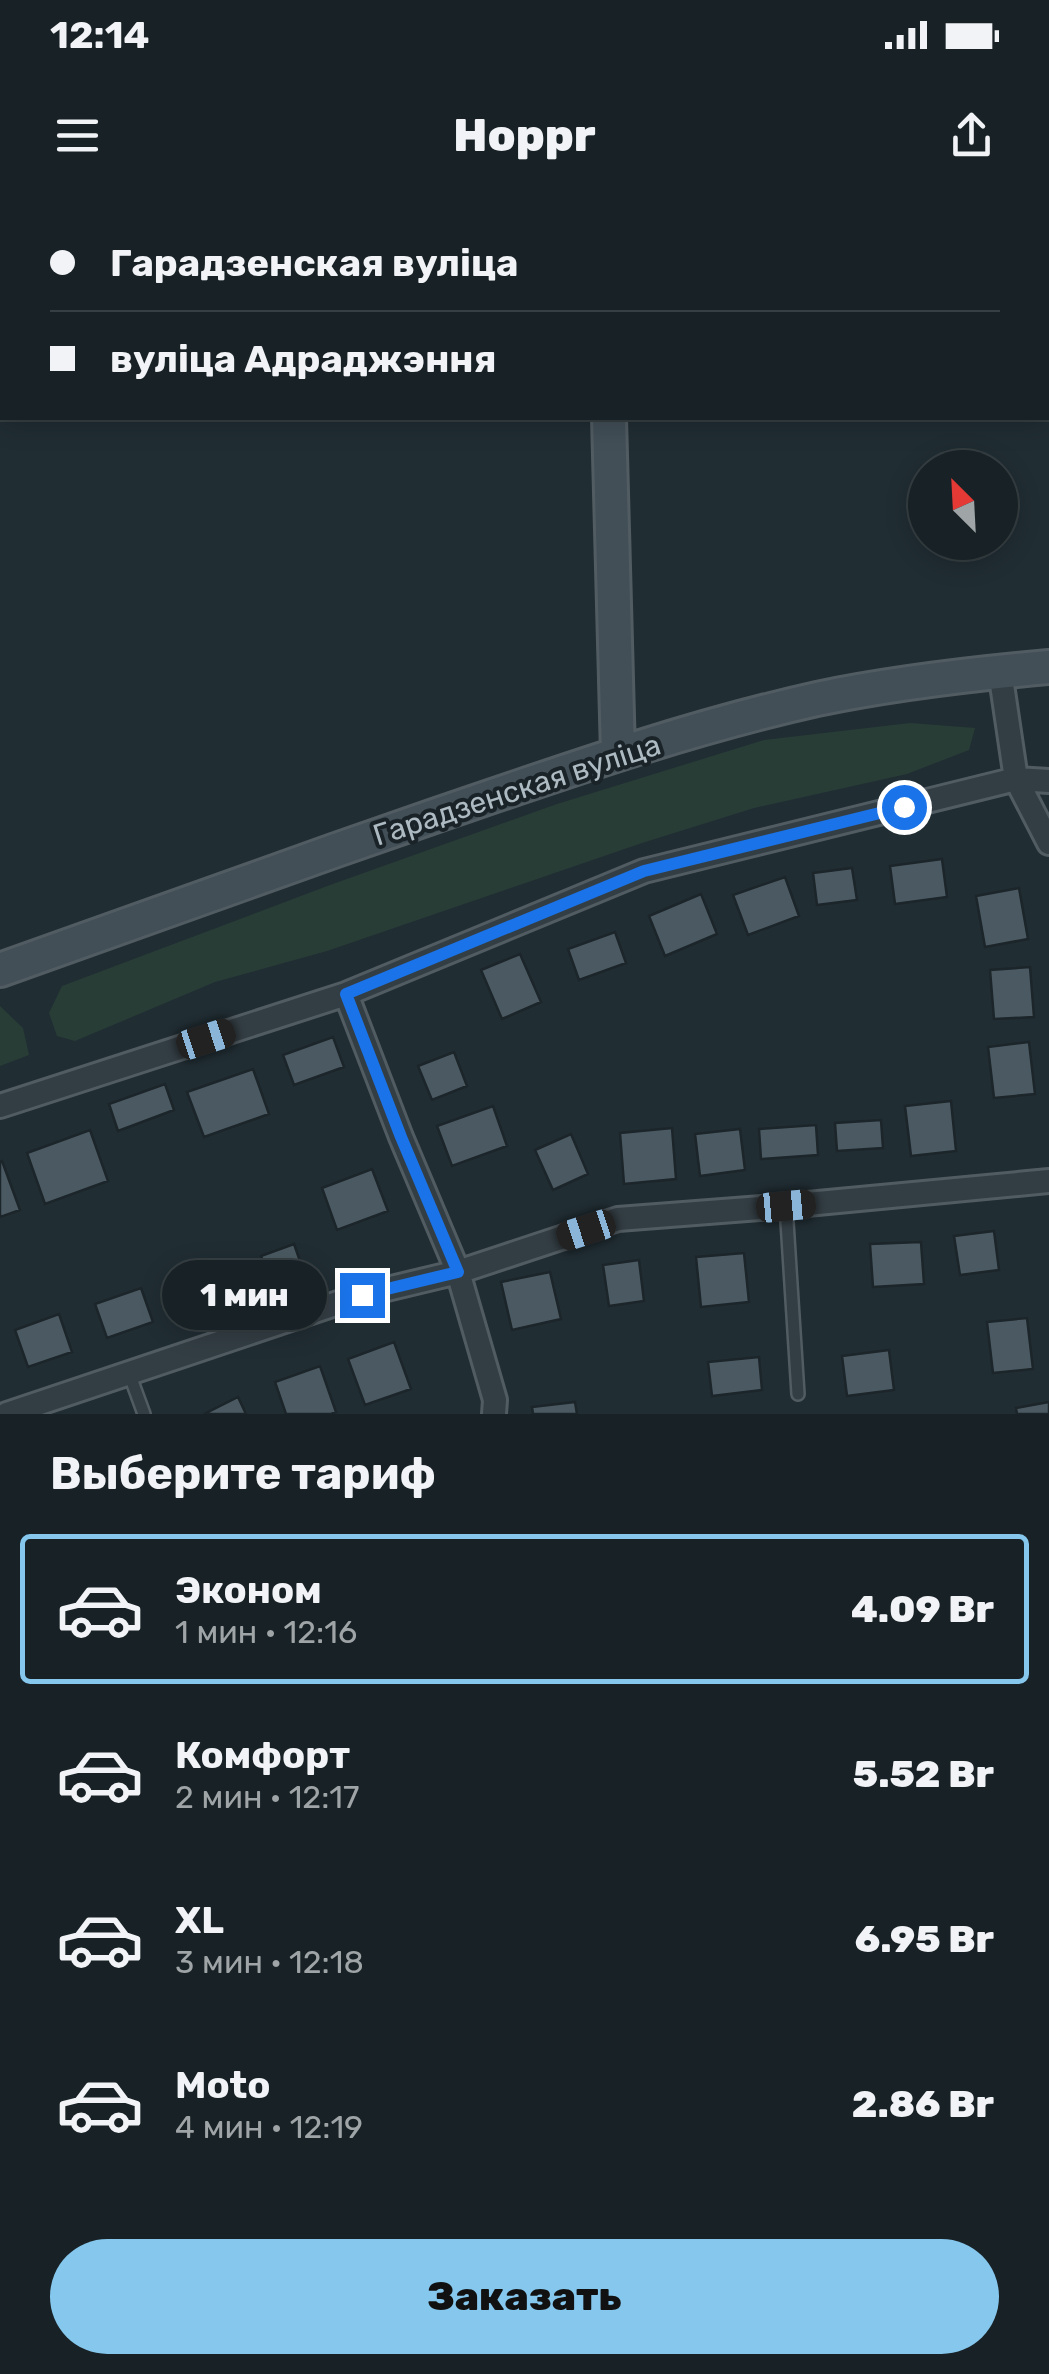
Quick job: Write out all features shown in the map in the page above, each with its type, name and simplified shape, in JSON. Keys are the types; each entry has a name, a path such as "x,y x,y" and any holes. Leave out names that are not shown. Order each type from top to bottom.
{"main road":[{"path":"608,420 618,754"},
{"name":"Гарадзенская вуліца","path":"0,970 618,754 748,716 821,698 941,678 1049,667"}],"street":[{"path":"1000,671 1016,779 1049,843"},
{"path":"0,1106 346,994 644,871 1016,779 1049,781"},
{"path":"346,994 458,1272 495,1400 494,1414"},
{"path":"7,1414 362,1295 458,1272 618,1219 1049,1181"}],"lane":[{"path":"786,1206 798,1394"},
{"path":"129,1373 144,1414"}],"green space":[{"path":"910,723 975,728 969,750 907,774 754,808 327,951 215,982 75,1041 57,1036 49,1013 62,986 330,885 557,804 764,740"},
{"path":"0,1006 23,1028 29,1055 0,1066"}],"building":[{"path":"942,859 947,897 895,904 890,866"},
{"path":"852,868 857,900 817,905 813,873"},
{"path":"785,877 799,916 748,935 733,895"},
{"path":"1019,888 1028,939 985,947 976,896"},
{"path":"701,894 717,934 665,956 649,916"},
{"path":"615,932 626,963 579,980 568,949"},
{"path":"520,954 541,1002 502,1019 481,970"},
{"path":"1030,967 1034,1017 994,1019 990,970"},
{"path":"333,1037 344,1067 294,1085 283,1055"},
{"path":"1029,1042 1035,1094 994,1098 988,1047"},
{"path":"454,1052 467,1086 432,1100 418,1066"},
{"path":"253,1069 269,1114 204,1137 187,1092"},
{"path":"165,1084 174,1110 118,1131 109,1104"},
{"path":"951,1101 956,1151 911,1156 905,1106"},
{"path":"493,1106 507,1146 452,1166 437,1126"},
{"path":"881,1120 883,1148 837,1151 835,1123"},
{"path":"816,1125 818,1155 761,1159 759,1129"},
{"path":"672,1128 676,1179 624,1184 620,1133"},
{"path":"740,1129 745,1170 700,1176 695,1134"},
{"path":"90,1130 108,1181 45,1204 27,1153"},
{"path":"571,1134 588,1174 553,1190 535,1150"},
{"path":"0,1162 20,1210 0,1217"},
{"path":"372,1169 388,1211 337,1230 322,1188"},
{"path":"994,1231 999,1270 960,1275 954,1236"},
{"path":"921,1242 924,1284 873,1287 870,1244"},
{"path":"294,1244 307,1281 274,1293 261,1256"},
{"path":"744,1253 749,1302 701,1307 696,1257"},
{"path":"639,1260 644,1301 609,1306 603,1265"},
{"path":"220,1267 235,1307 191,1322 177,1282"},
{"path":"550,1272 561,1319 512,1330 501,1282"},
{"path":"141,1288 153,1322 107,1338 95,1304"},
{"path":"59,1314 72,1352 28,1367 15,1330"},
{"path":"1027,1318 1033,1369 993,1373 987,1322"},
{"path":"394,1342 411,1389 365,1405 348,1359"},
{"path":"889,1350 894,1390 847,1396 842,1356"},
{"path":"759,1357 762,1390 712,1396 708,1362"},
{"path":"320,1366 336,1412 286,1414 275,1382"},
{"path":"238,1397 246,1414 204,1414"},
{"path":"575,1402 577,1414 533,1414 532,1407"},
{"path":"1049,1402 1049,1414 1017,1414 1016,1408"}],"route":[{"path":"362,1295 458,1272 346,994 644,871 904,807"}]}
